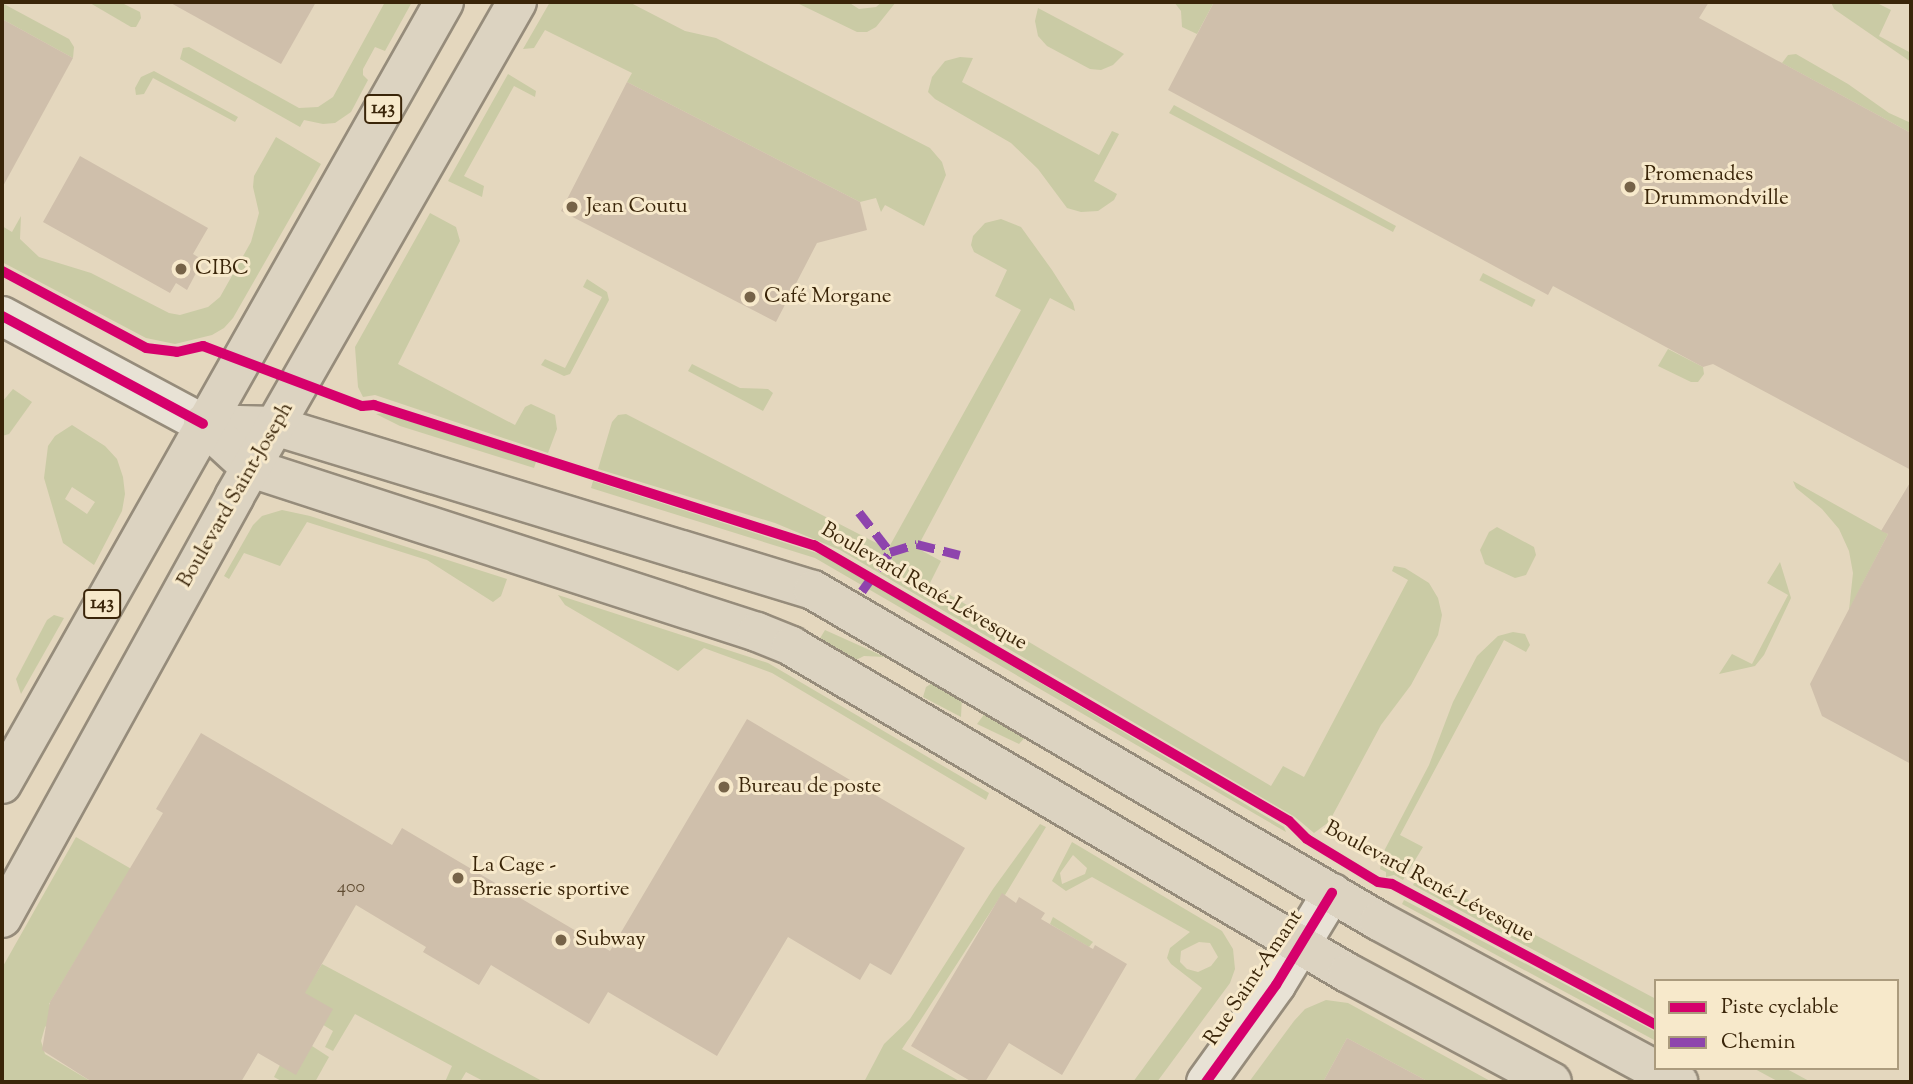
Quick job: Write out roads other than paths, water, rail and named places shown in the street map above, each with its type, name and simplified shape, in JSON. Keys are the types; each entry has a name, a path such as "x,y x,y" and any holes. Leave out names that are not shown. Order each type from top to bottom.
{"main road":[{"name":"143","path":"2,784 203,424 444,2"},
{"name":"Boulevard Saint-Joseph","path":"2,918 251,468 517,2"},
{"path":"203,424 275,426 813,590 1332,893 1483,979 1654,1069"},
{"path":"203,424 251,468 776,639 1136,846 1301,945 1552,1082"},
{"path":"1655,1070 1678,1082"}],"street":[{"path":"2,316 203,424"},
{"name":"Rue Saint-Amant","path":"1206,1082 1253,1018 1332,893"}],"place":[{"name":"Promenades Drummondville","path":"1630,187"},
{"name":"Jean Coutu","path":"572,207"},
{"name":"CIBC","path":"181,269"},
{"name":"Café Morgane","path":"750,297"},
{"name":"Bureau de poste","path":"724,787"},
{"name":"La Cage - Brasserie sportive","path":"458,878"},
{"name":"Subway","path":"561,940"}]}
